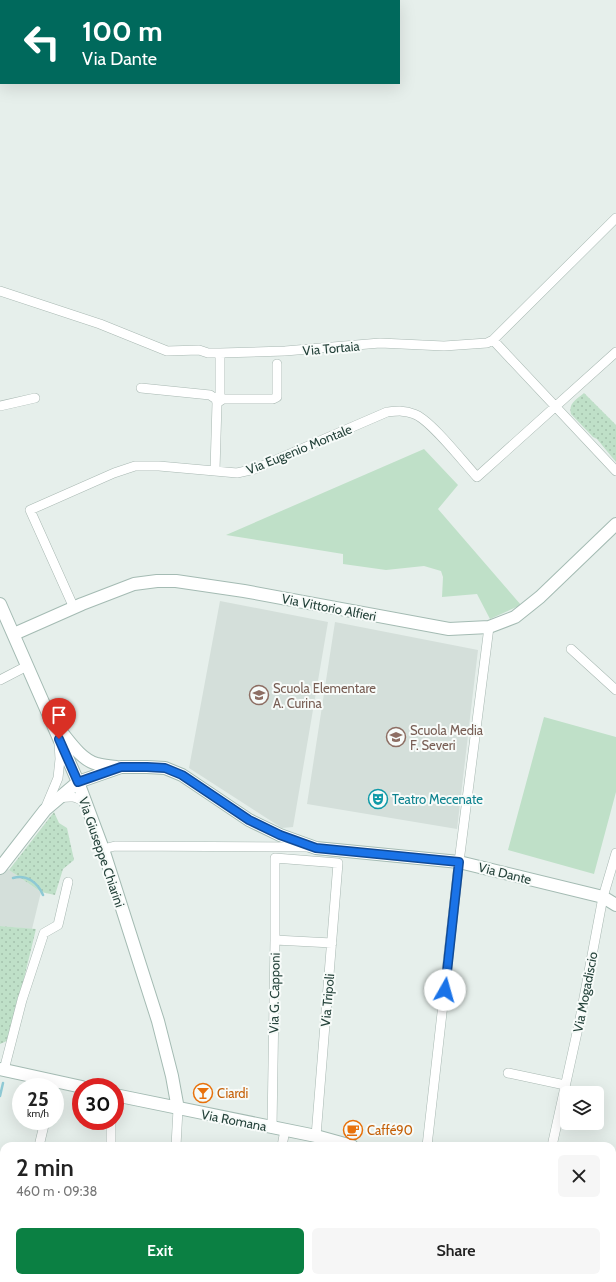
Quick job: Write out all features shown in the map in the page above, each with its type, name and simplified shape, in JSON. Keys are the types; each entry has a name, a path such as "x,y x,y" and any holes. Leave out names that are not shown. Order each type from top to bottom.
{"street":[{"path":"616,218 493,340 616,471"},
{"name":"Via Tortaia","path":"0,291 100,324 167,351 199,350 208,353 285,352 380,343 444,346 487,343 493,340"},
{"path":"556,407 616,352"},
{"path":"215,470 218,403 220,394 220,353"},
{"path":"218,403 223,399 273,399 277,397 277,364"},
{"path":"142,388 210,395 216,399 218,403"},
{"path":"0,406 35,398"},
{"name":"Via Eugenio Montale","path":"74,608 30,510 114,473 135,466 159,466 238,473 255,469 387,412 402,411 416,414 428,423 477,477 556,407"},
{"name":"Via Vittorio Alfieri","path":"14,634 134,584 157,581 176,581 268,596 449,629 488,628 515,617 540,597 616,524"},
{"name":"Via Giuseppe Chiarini","path":"0,604 78,782 103,849 158,1021 172,1076 178,1109"},
{"path":"427,1142 459,862 488,628"},
{"path":"571,649 616,690"},
{"path":"0,680 28,666"},
{"path":"50,718 77,750 88,760 97,764 121,767"},
{"path":"45,810 58,778 60,759 59,739"},
{"name":"Via Dante","path":"0,868 45,810 78,782 121,767 165,768 182,775 249,820 280,835 316,848 459,862 603,898 616,905"},
{"path":"58,798 72,796 79,798 86,803"},
{"path":"103,849 116,846 316,848"},
{"name":"Via Mogadiscio","path":"566,1086 603,898 616,853"},
{"name":"Via Tripoli","path":"275,858 338,863 316,1136"},
{"name":"Via G. Capponi","path":"272,1128 275,858"},
{"path":"32,1078 2,1070 22,1000 44,933 58,925 68,882"},
{"path":"275,940 332,943"},
{"path":"508,1073 566,1086"},
{"name":"Via Romana","path":"124,1097 316,1136 338,1142"},
{"path":"176,1142 178,1109"},
{"name":"Via Mogadiscio","path":"553,1142 560,1112"},
{"path":"40,1142 43,1130"},
{"path":"111,1130 111,1142"},
{"path":"283,1142 285,1130"}],"shaded area":[{"name":"Scuola Elementare A. Curina","path":"220,601 328,622 293,827 282,828 189,768"},
{"path":"335,622 478,650 457,829 307,804"},
{"path":"2,865 41,892 32,929 0,926 0,868"}],"green space":[{"path":"584,393 616,425 616,462 597,439 593,437 571,414 570,410 572,404"},
{"path":"424,449 458,485 438,509 521,605 490,619 477,594 442,597 443,577 441,571 424,566 386,570 343,564 343,554 226,535"},
{"path":"544,717 616,737 616,792 594,874 508,850"},
{"path":"54,812 59,823 67,828 74,860 63,869 55,895 41,892 9,870"},
{"path":"0,926 36,929 9,1040 0,1044"}],"waterway":[{"path":"13,878 23,877 31,880 35,883 43,895"},
{"path":"0,1096 3,1083"}],"place":[{"name":"Scuola Elementare A. Curina","path":"259,695"},
{"name":"Scuola Media F. Severi","path":"396,737"},
{"name":"Teatro Mecenate","path":"378,799"},
{"name":"Ciardi","path":"203,1093"},
{"name":"Caffé90","path":"353,1130"}],"route":[{"path":"59,739 78,782 121,767 165,768 182,775 249,820 280,835 316,848 400,855 459,862 445,990"}]}
